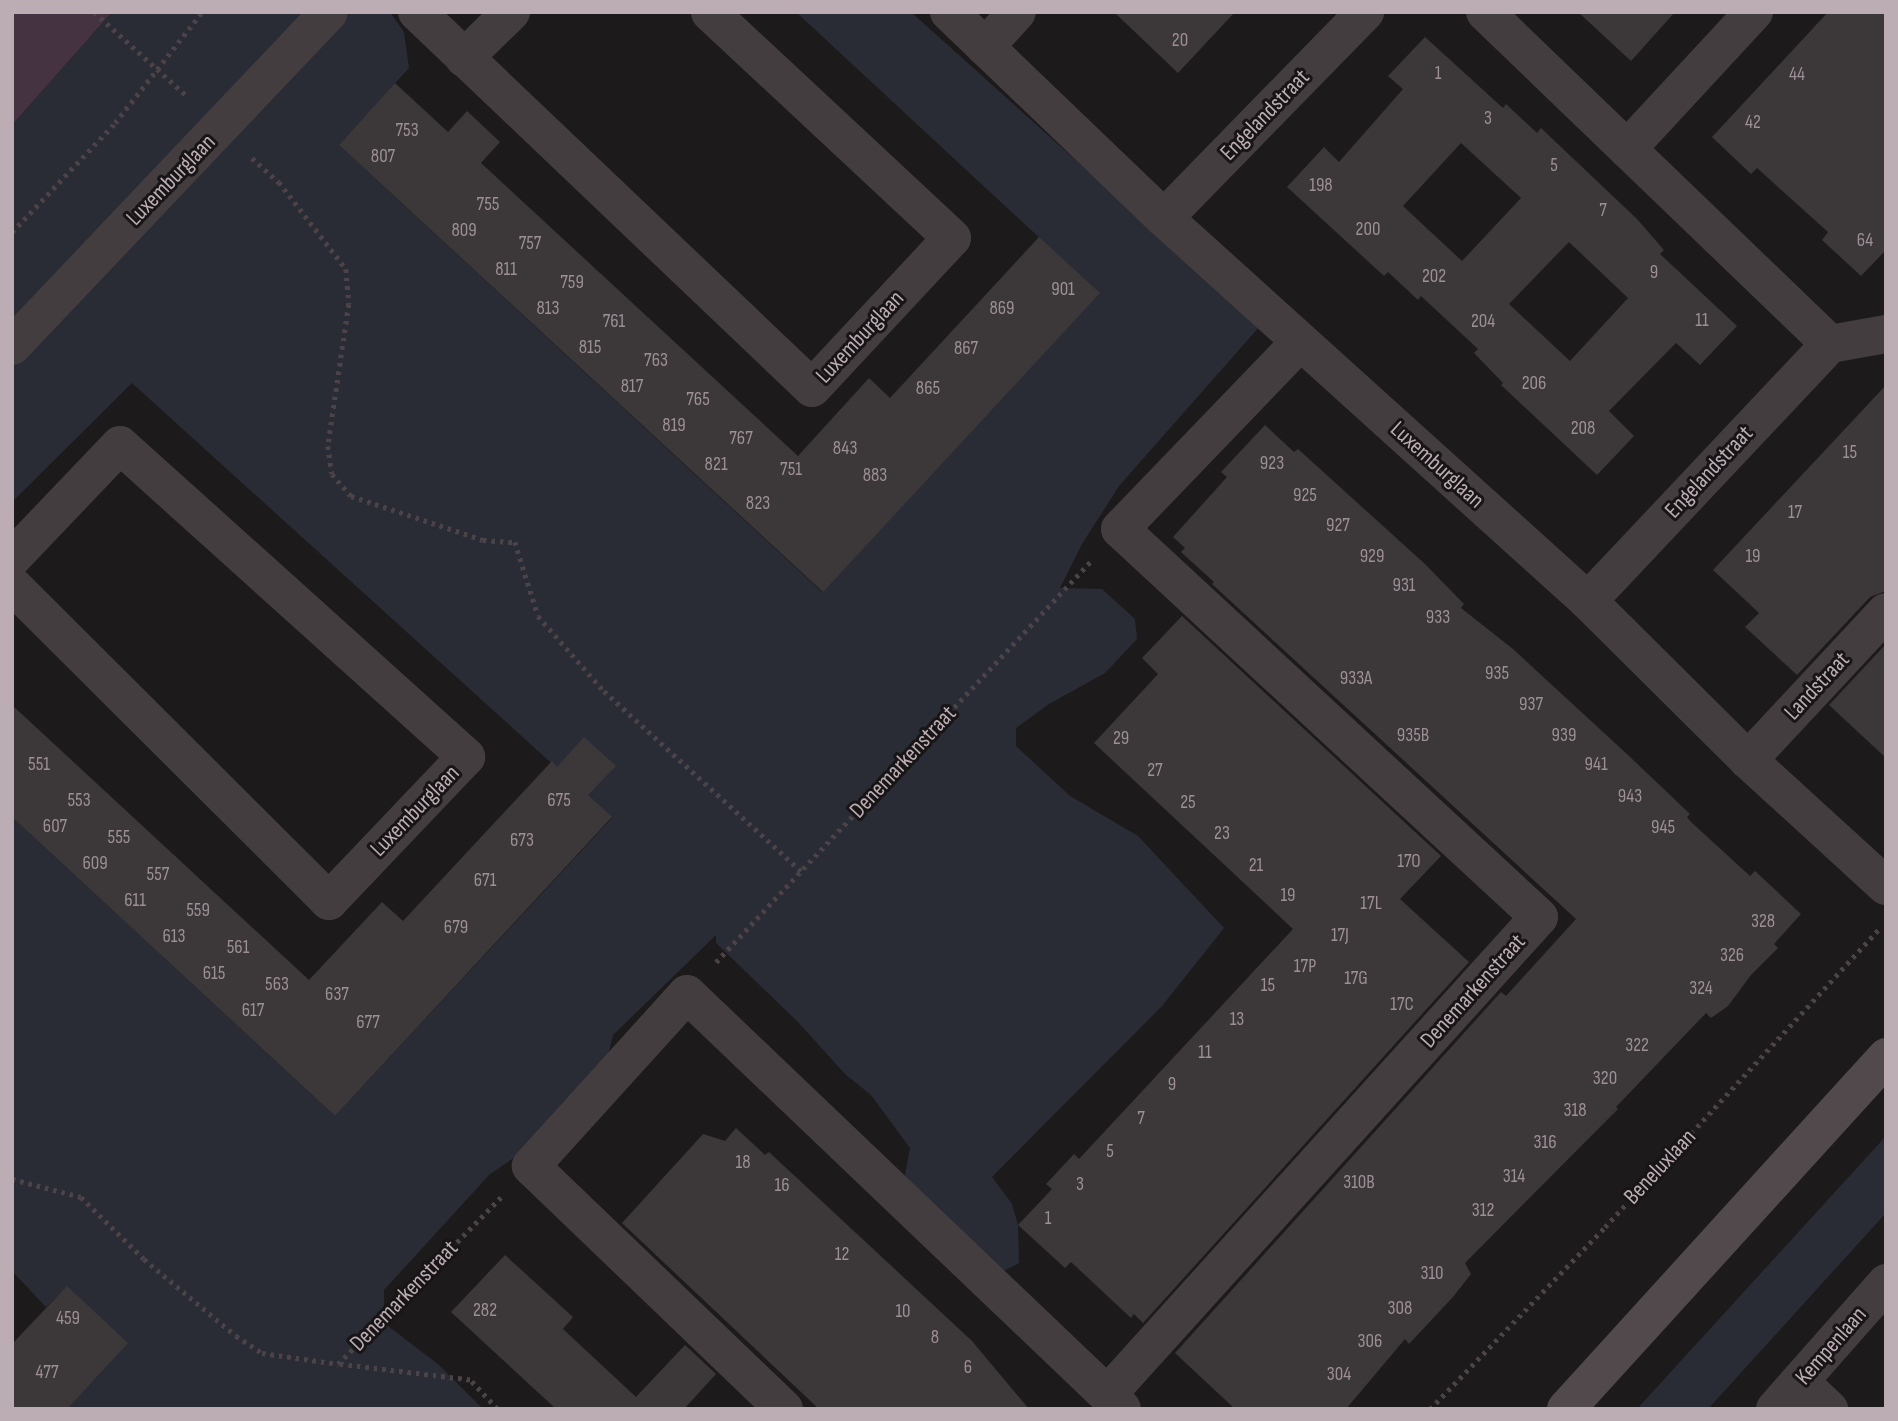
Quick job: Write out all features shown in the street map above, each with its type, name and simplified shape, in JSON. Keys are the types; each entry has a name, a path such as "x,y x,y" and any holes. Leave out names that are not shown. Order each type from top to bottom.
{"main road":[{"path":"1566,1409 1886,1057"}],"street":[{"name":"Luxemburglaan","path":"12,346 329,12"},
{"name":"Luxemburglaan","path":"417,12 812,388 953,238 710,12"},
{"path":"464,58 511,12"},
{"name":"Luxemburglaan","path":"948,12 1164,218 1588,601 1748,760 1886,886"},
{"path":"985,47 1017,12"},
{"name":"Engelandstraat","path":"1164,218 1365,12"},
{"path":"1485,12 1830,344 1886,334"},
{"path":"1627,149 1755,12"},
{"path":"1120,529 1300,342"},
{"name":"Engelandstraat","path":"1588,601 1830,344"},
{"name":"Luxemburglaan","path":"12,558 120,445 466,757 328,901 12,585"},
{"name":"Denemarkenstraat","path":"687,994 1115,1402 1539,918 1120,529"},
{"name":"Landstraat","path":"1748,760 1886,612"},
{"path":"687,994 531,1166 783,1409"},
{"name":"Kempenlaan","path":"1787,1395 1886,1283"},
{"path":"1787,1395 1829,1409"}],"path":[{"path":"94,12 158,69"},
{"path":"12,232 115,123 202,12"},
{"path":"220,128 279,182 346,269 349,304 328,446 332,474 351,496 483,540 515,542 538,616 604,691 801,872"},
{"name":"Denemarkenstraat","path":"687,994 1120,529"},
{"name":"Beneluxlaan","path":"1430,1409 1605,1227 1886,922"},
{"name":"Denemarkenstraat","path":"338,1364 531,1166"},
{"path":"12,1178 80,1197 154,1267 236,1336 262,1353 338,1364"},
{"name":"Denemarkenstraat","path":"338,1364 470,1380 497,1409"}],"shaded area":[{"path":"12,12 112,12 12,125"},
{"path":"112,12 390,12 404,32 409,68 339,145 822,592 1099,293 796,12 911,12 1260,326 1119,486 1082,544 1060,588 1102,589 1135,619 1137,639 1105,673 1049,704 1016,728 1016,746 1070,796 1138,836 1224,928 1162,1006 992,1177 1012,1204 1018,1225 1019,1263 996,1275 925,1206 905,1175 910,1148 871,1095 845,1074 797,1021 716,943 716,935 613,1035 607,1060 562,1103 538,1141 489,1175 384,1290 384,1323 439,1365 483,1409 67,1409 67,1287 46,1307 12,1271 12,817 335,1116 612,818 132,383 12,502 12,125"},
{"path":"1886,1136 1886,1213 1708,1409 1637,1409"}],"building":[{"path":"1114,12 1235,12 1178,73"},
{"path":"1578,12 1675,12 1631,61"},
{"path":"1828,12 1886,12 1886,250 1861,276 1822,240 1828,232 1757,168 1751,174 1712,137"},
{"path":"1425,37 1503,108 1506,104 1537,133 1541,128 1637,219 1664,250 1660,254 1737,326 1700,365 1676,343 1609,411 1634,436 1597,475 1501,385 1503,383 1474,353 1478,349 1421,296 1418,300 1388,272 1384,276 1287,187 1324,147 1339,162 1403,89 1388,76","holes":["1461,143 1521,198 1462,261 1403,206","1569,242 1628,298 1570,361 1509,304"]},
{"path":"395,83 448,132 467,111 500,142 481,163 798,456 869,378 890,398 1039,237 1100,293 823,592 339,145"},
{"path":"1886,385 1886,591 1870,597 1797,675 1745,627 1759,613 1713,570"},
{"path":"1265,425 1294,452 1298,449 1425,564 1464,604 1461,608 1513,649 1628,755 1690,814 1687,817 1690,821 1750,876 1755,871 1801,914 1774,944 1778,948 1751,975 1728,1006 1711,1018 1706,1013 1616,1107 1618,1109 1465,1263 1471,1274 1453,1297 1409,1344 1405,1339 1346,1409 1235,1409 1175,1353 1501,992 1506,996 1576,919 1212,584 1214,582 1181,552 1185,548 1173,537 1227,477 1221,472"},
{"path":"1182,616 1441,856 1400,899 1469,962 1143,1323 1134,1314 1131,1318 1071,1262 1065,1268 1018,1225 1052,1189 1046,1184 1074,1154 1079,1159 1293,929 1094,743 1158,674 1142,658"},
{"path":"1886,644 1886,758 1829,705"},
{"path":"12,705 309,980 382,902 403,921 552,761 557,767 584,737 616,766 588,795 612,817 335,1116 12,817"},
{"path":"736,1128 765,1155 769,1152 972,1341 1029,1409 819,1409 622,1223 703,1134 725,1141"},
{"path":"505,1255 573,1317 563,1329 636,1397 685,1345 716,1374 684,1409 556,1409 451,1312"},
{"path":"67,1286 128,1343 67,1409 12,1409 12,1344"}]}
